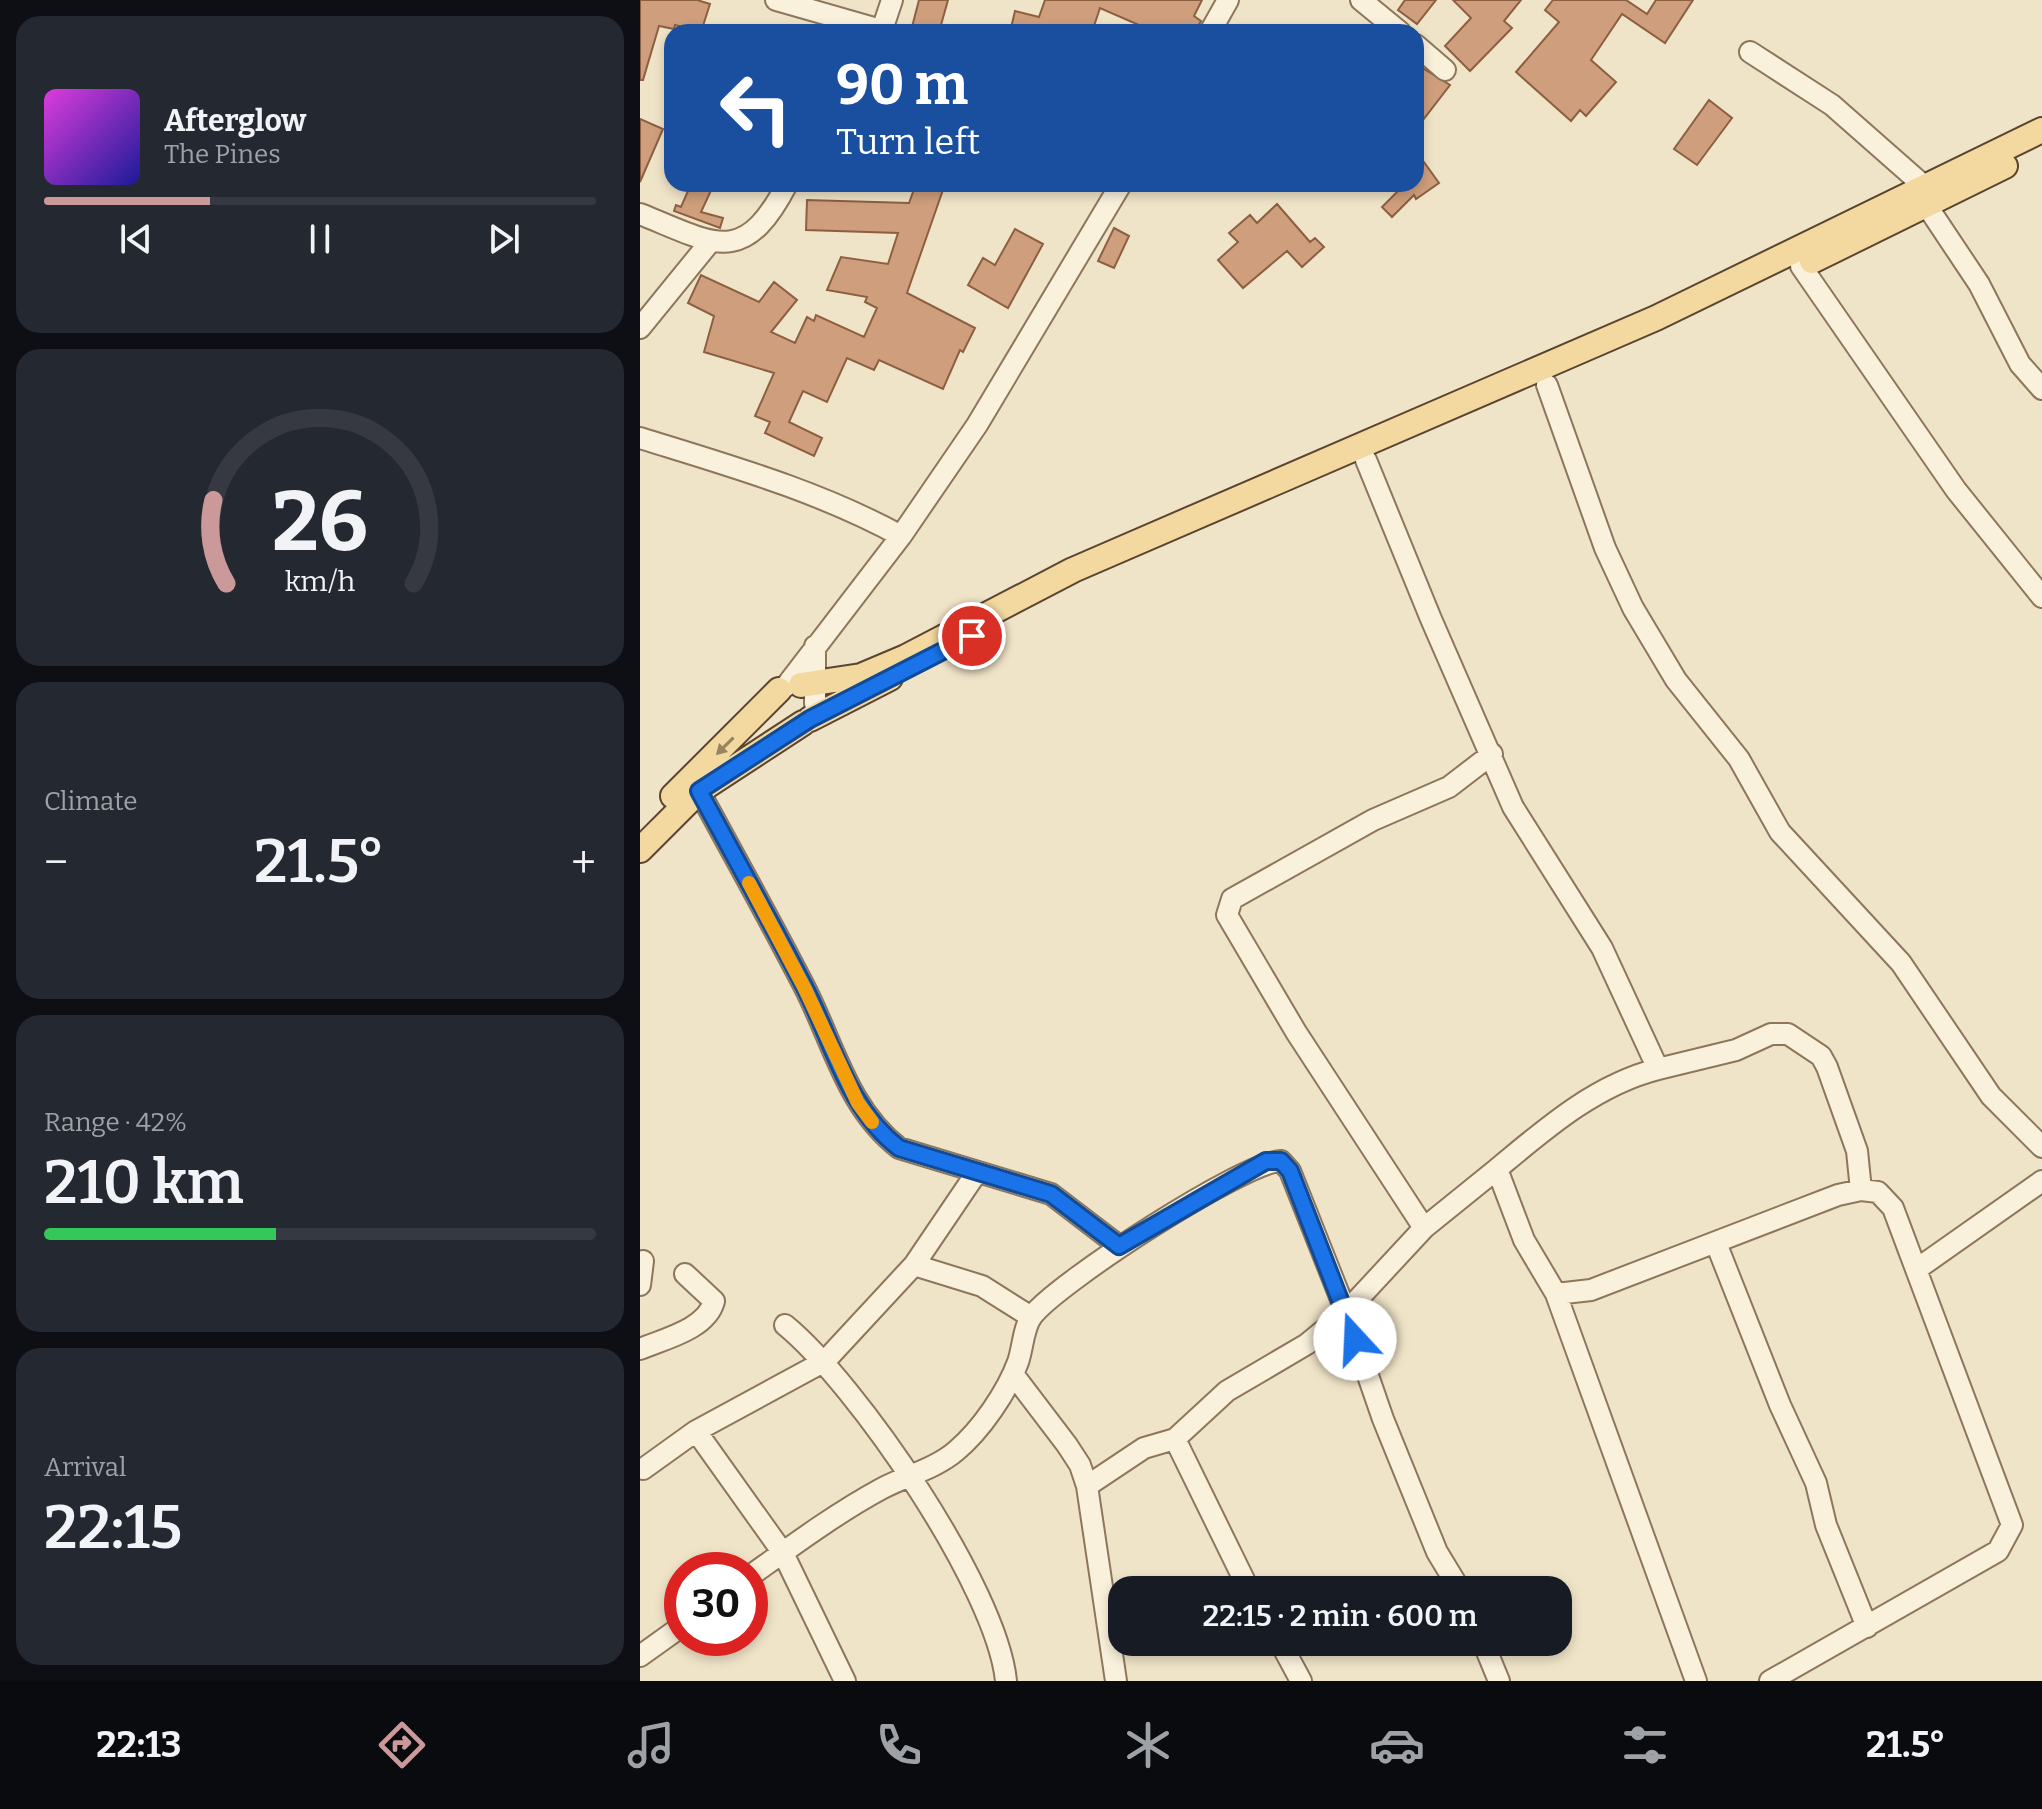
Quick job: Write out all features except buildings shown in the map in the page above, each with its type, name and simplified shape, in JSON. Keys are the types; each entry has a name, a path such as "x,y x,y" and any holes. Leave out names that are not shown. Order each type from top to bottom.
{"main road":[{"path":"640,828 801,698 1080,585 1547,385 1801,266 2042,130"},
{"path":"640,850 801,698 906,657 1073,570 1541,371 1925,196 2042,148"}],"street":[{"path":"776,0 860,24"},
{"path":"887,24 892,0"},
{"path":"1214,24 1228,0"},
{"path":"1361,0 1390,24"},
{"path":"1424,52 1445,70"},
{"path":"1750,52 1832,105 1925,196 1979,284 2020,364 2042,389"},
{"path":"640,214 710,242 733,244 754,231 781,192"},
{"path":"801,698 815,646 901,536 977,425 1116,192"},
{"path":"640,328 710,242"},
{"path":"1801,266 1956,490 2042,597"},
{"path":"1547,385 1605,548 1633,608 1676,680 1739,759 1780,832 1901,963 1991,1096 2041,1143"},
{"path":"640,438 790,485 861,514 901,536"},
{"path":"1366,460 1513,807 1602,948 1658,1069"},
{"path":"801,698 815,646"},
{"path":"1424,1228 1296,1032 1227,915 1228,907 1232,899 1373,820 1449,787 1492,754"},
{"path":"699,791 805,989 858,1103 881,1134 899,1148 1051,1194 1119,1246"},
{"path":"1087,1486 1144,1448 1175,1439 1227,1391 1307,1344 1346,1312 1424,1228 1564,1113 1632,1077 1736,1050 1771,1034 1788,1034 1821,1056 1827,1067 1857,1151 1861,1190"},
{"path":"768,1563 881,1489 955,1452 973,1435 1013,1374 1031,1317 1119,1246 1266,1161 1281,1161 1290,1171 1346,1312 1383,1419 1437,1552 1452,1576"},
{"path":"1497,1169 1524,1240 1556,1294 1696,1681"},
{"path":"643,1469 696,1431 793,1375 825,1361 914,1265 977,1172"},
{"path":"1917,1269 2042,1181"},
{"path":"1556,1294 1591,1290 1838,1195 1861,1190 1878,1192 1893,1208 2012,1525 1998,1551 1770,1681"},
{"path":"1716,1243 1780,1405 1816,1483 1826,1525 1867,1627"},
{"path":"640,1285 643,1261"},
{"path":"914,1265 982,1286 1031,1317"},
{"path":"640,1349 695,1325 711,1312 714,1301 685,1274"},
{"path":"785,1325 825,1361 909,1476 989,1619 1006,1681"},
{"path":"1013,1374 1067,1445 1087,1486 1116,1681"},
{"path":"696,1431 783,1553 845,1681"},
{"path":"1175,1439 1242,1576"},
{"path":"640,1656 664,1639"},
{"path":"1288,1656 1301,1681"},
{"path":"1489,1656 1499,1681"}],"slow traffic":[{"path":"749,883 805,989 858,1103 872,1122"}],"route":[{"path":"972,636 810,719 699,791 805,989 858,1103 881,1134 899,1148 1051,1194 1083,1215 1119,1246 1266,1161 1281,1161 1290,1171 1355,1339"}]}
